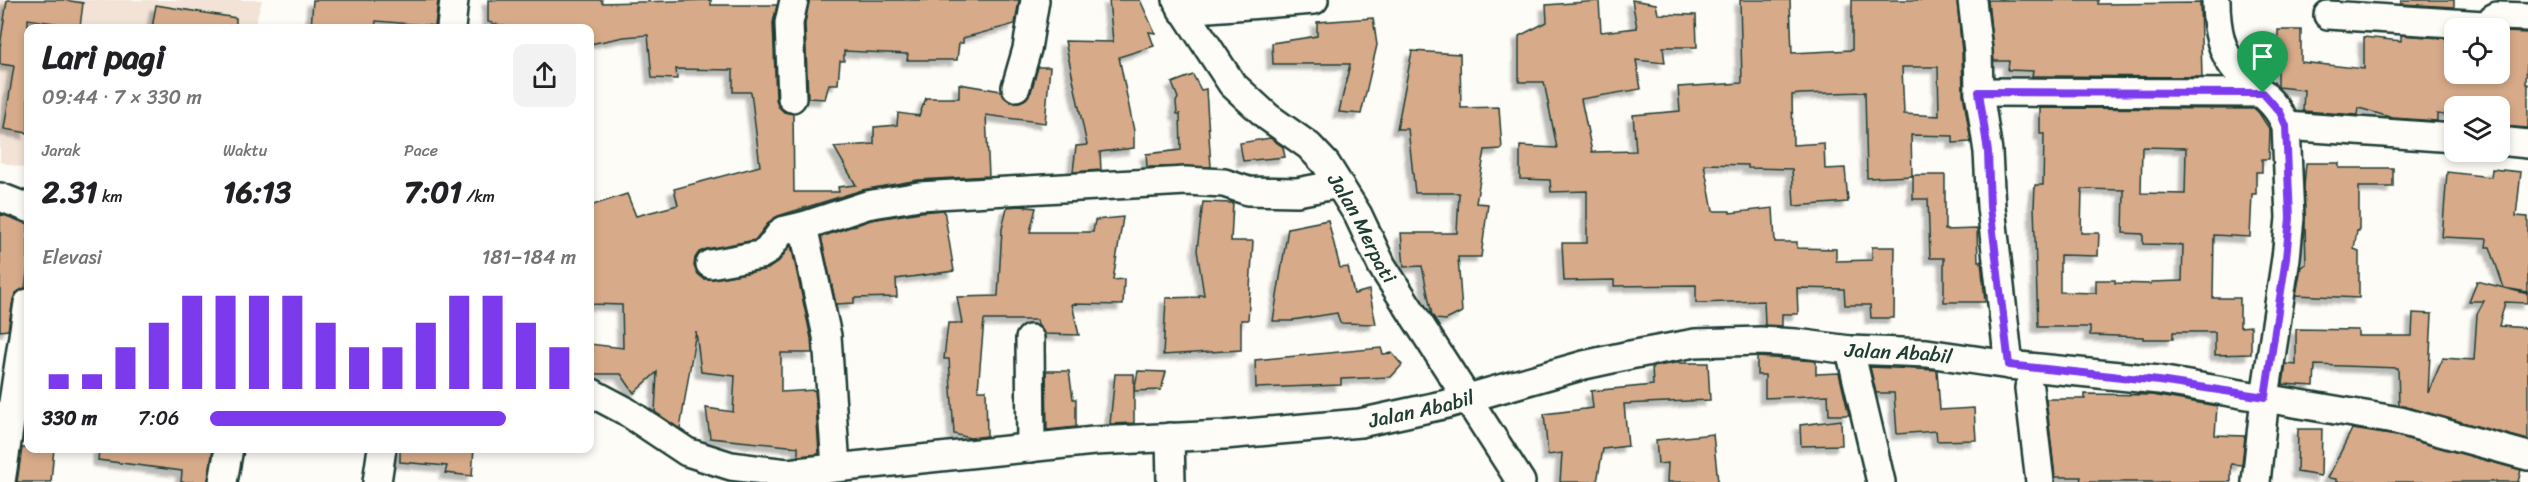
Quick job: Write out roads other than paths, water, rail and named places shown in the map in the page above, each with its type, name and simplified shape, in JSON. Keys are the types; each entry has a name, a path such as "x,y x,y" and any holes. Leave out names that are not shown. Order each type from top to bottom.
{"street":[{"path":"451,24 454,0"},
{"path":"792,98 789,23 794,0"},
{"path":"1016,87 1028,49 1035,0"},
{"path":"1179,5 1314,0"},
{"path":"1972,0 1978,51 1979,92 1988,152 1990,207 2009,365"},
{"path":"2216,0 2218,30 2223,49 2236,70 2263,93 2280,112 2286,126 2290,218 2265,397 2256,482"},
{"name":"Jalan Merpati","path":"1179,5 1232,84 1268,117 1309,146 1326,164 1358,215 1382,266 1521,482"},
{"path":"2328,15 2484,25 2490,25 2493,18 2497,16 2528,17"},
{"path":"1979,92 2263,93"},
{"path":"2286,126 2444,137"},
{"path":"2510,142 2528,144"},
{"path":"710,264 760,255 767,251 782,231 867,205 919,196 1186,181 1224,183 1248,191 1298,192 1340,186"},
{"path":"0,197 24,206"},
{"path":"803,226 827,336 836,467"},
{"path":"1,482 24,330"},
{"path":"1030,339 1031,448"},
{"name":"Jalan Ababil","path":"594,394 624,410 687,452 708,459 770,472 1031,448 1170,437 1291,431 1360,423 1466,399 1584,365 1695,343 1787,342 1850,350 1927,353 2009,365 2159,381 2265,397 2400,421 2528,456"},
{"path":"1850,350 1881,482"},
{"path":"2029,388 2040,482"},
{"path":"1170,437 1171,482"},
{"path":"223,482 228,453"},
{"path":"377,482 381,453"}]}
